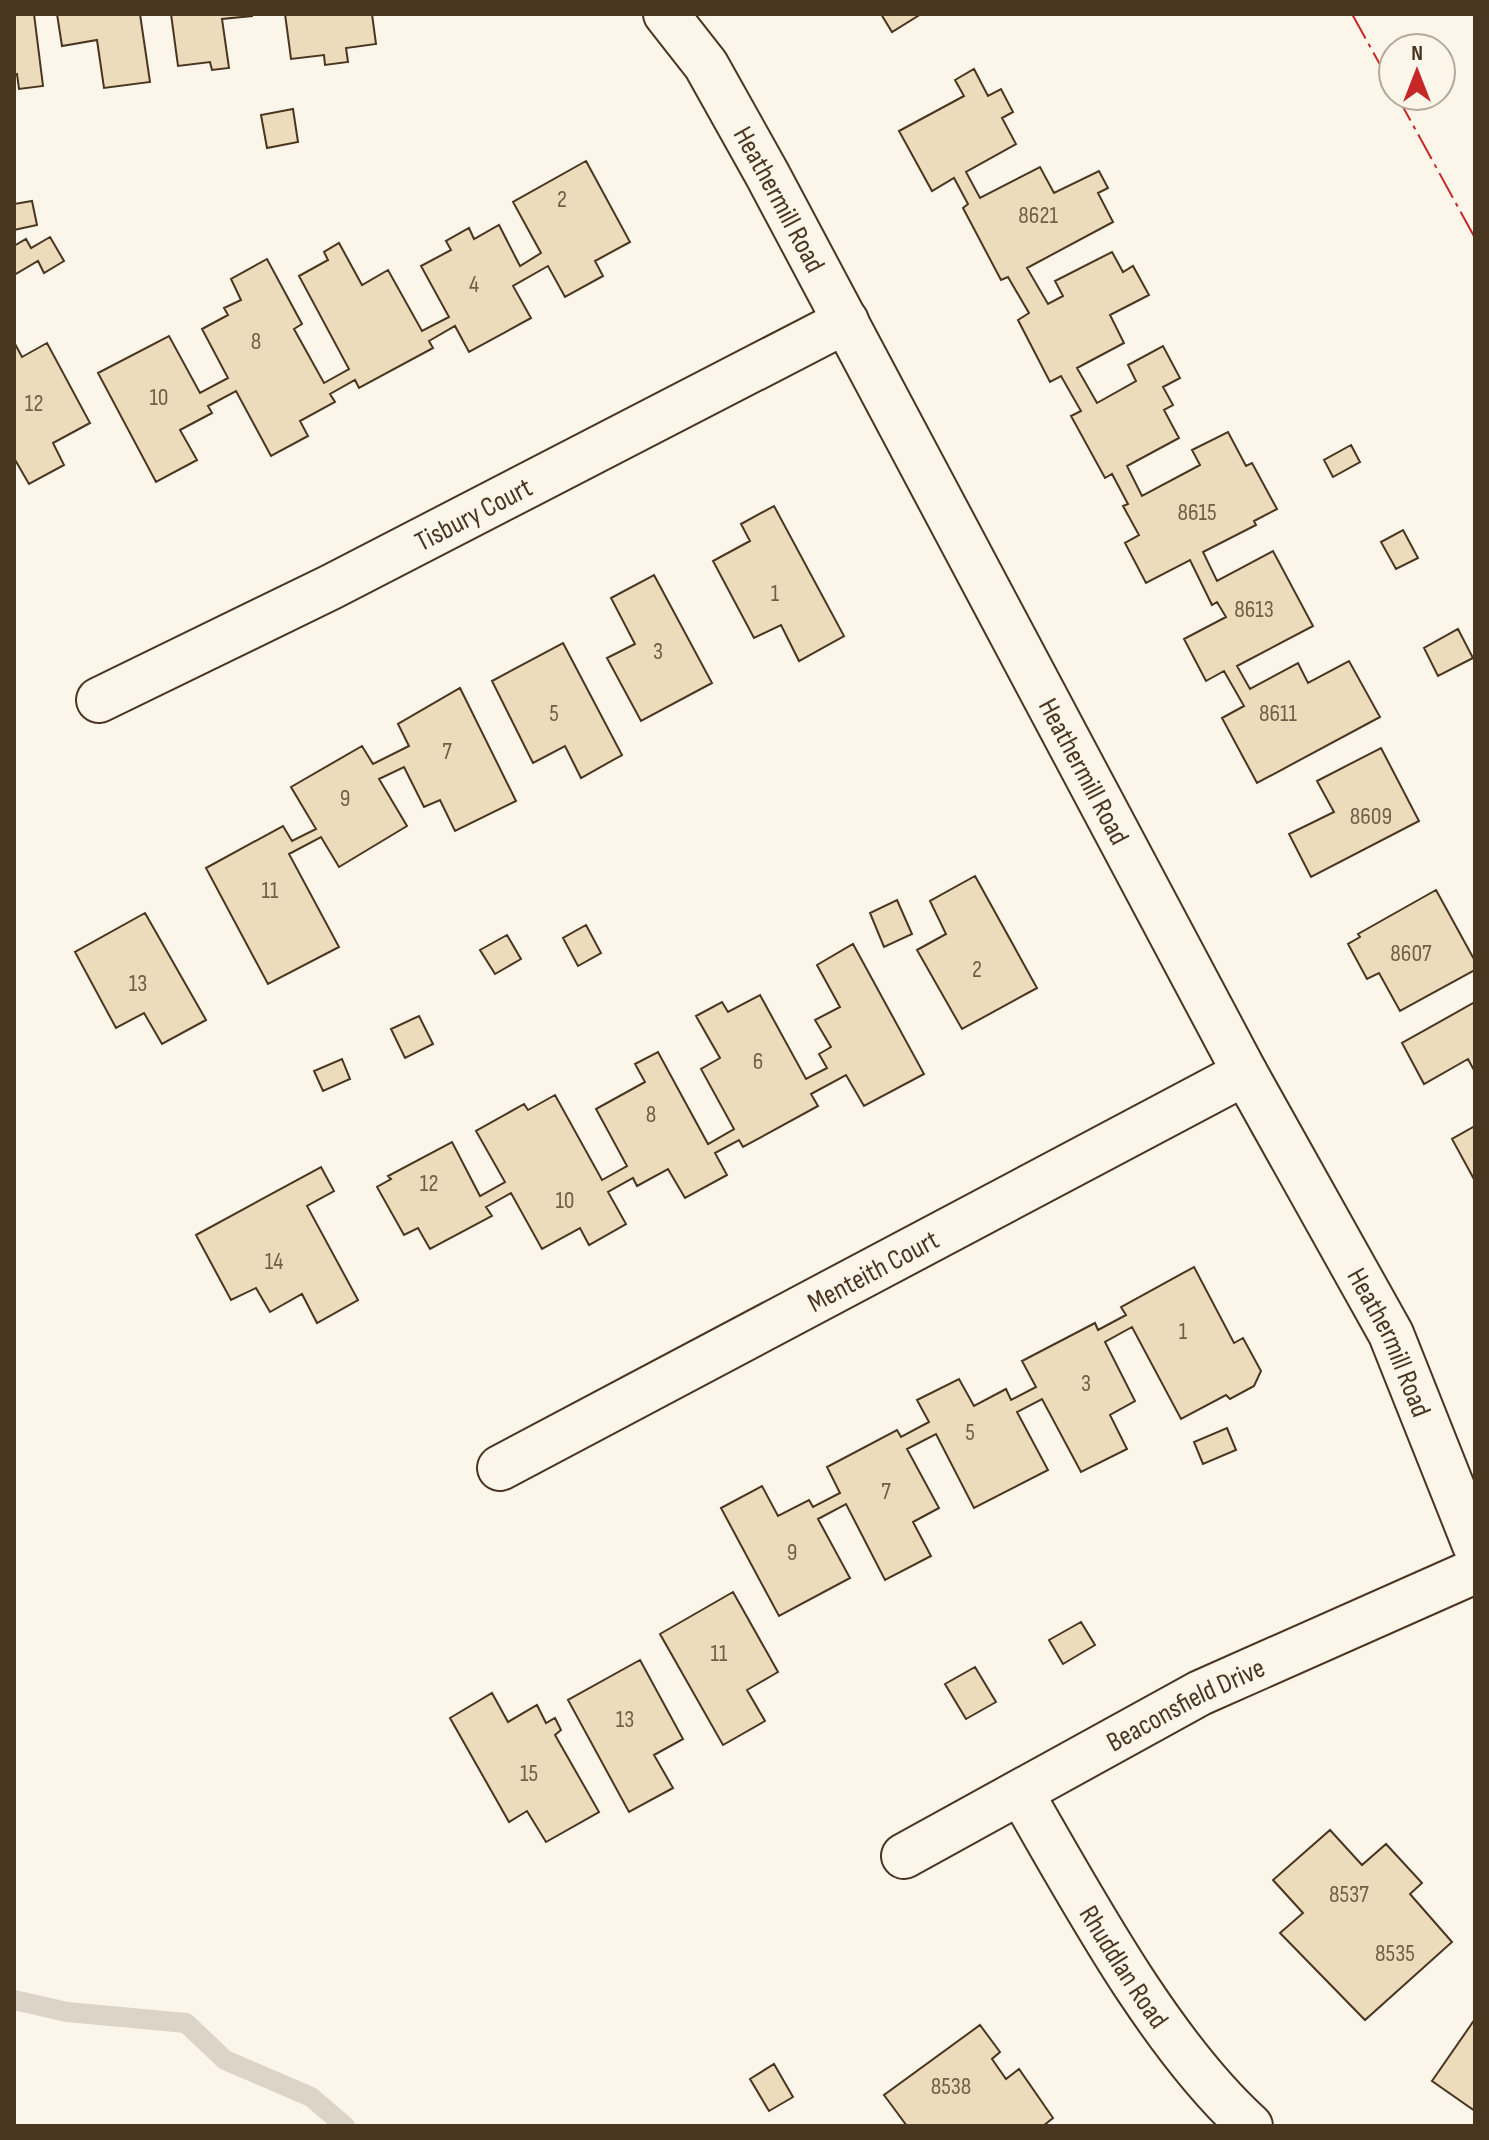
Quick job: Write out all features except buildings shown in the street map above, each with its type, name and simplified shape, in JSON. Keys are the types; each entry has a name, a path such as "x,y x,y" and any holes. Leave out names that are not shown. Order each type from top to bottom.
{"street":[{"name":"Heathermill Road","path":"666,14 706,65 846,321 1245,1073 1391,1334 1475,1545"},
{"name":"Tisbury Court","path":"99,700 331,587 846,321"},
{"name":"Menteith Court","path":"500,1468 1245,1073"},
{"name":"Beaconsfield Drive","path":"904,1856 1200,1693 1475,1571"},
{"name":"Rhuddlan Road","path":"1021,1793 1088,1909 1178,2045 1250,2126"}],"waterway":[{"path":"14,2000 67,2012 186,2023 225,2060 311,2097 345,2126"}],"power":[{"path":"1352,14 1377,59"},
{"path":"1406,112 1475,238"}]}
